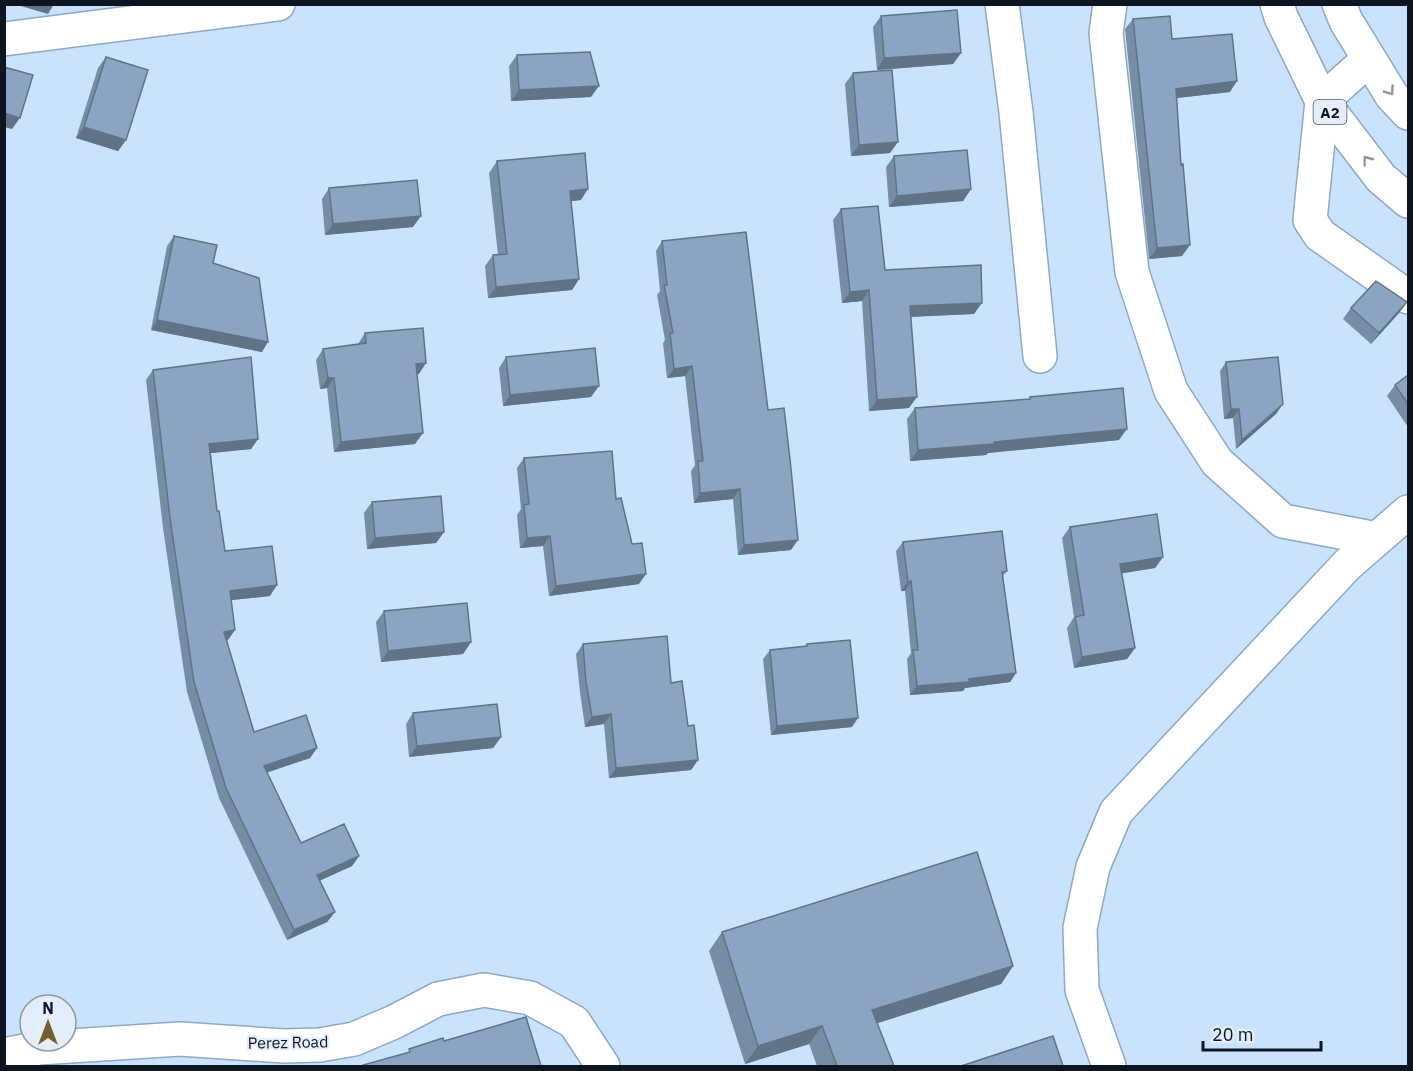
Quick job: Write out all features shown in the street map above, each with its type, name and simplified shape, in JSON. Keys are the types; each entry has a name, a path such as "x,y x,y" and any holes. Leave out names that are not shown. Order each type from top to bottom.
{"street":[{"path":"4,39 245,6 278,4"},
{"path":"1002,4 1016,112 1040,356"},
{"path":"1110,4 1106,33 1132,272 1171,391 1217,462 1283,521 1377,539"},
{"name":"A2","path":"1276,4 1322,102 1381,178 1408,201"},
{"path":"1339,4 1346,21 1392,96 1408,113"},
{"path":"1369,59 1322,102 1310,220 1320,235 1408,297"},
{"path":"1109,1066 1082,990 1080,928 1092,867 1116,812 1347,565 1408,512"},
{"name":"Perez Road","path":"4,1055 39,1048 180,1039 284,1046 320,1045 354,1039 394,1022 438,999 484,990 530,998 574,1022 603,1066"}],"building":[{"path":"957,10 961,53 884,58 881,16"},
{"path":"1170,16 1172,39 1232,34 1237,81 1176,89 1181,165 1183,164 1190,245 1157,248 1133,19"},
{"path":"590,52 599,86 519,90 517,55"},
{"path":"106,57 148,70 126,140 84,127"},
{"path":"4,67 33,75 20,118 4,113"},
{"path":"892,70 898,142 859,145 853,73"},
{"path":"967,150 971,189 897,196 894,156"},
{"path":"585,153 588,189 570,191 579,279 496,287 493,255 507,254 497,161"},
{"path":"417,180 421,216 333,224 329,188"},
{"path":"878,206 885,270 981,265 982,303 910,306 917,397 877,400 869,290 850,292 841,209"},
{"path":"746,232 768,410 784,408 798,540 744,545 740,489 700,493 698,461 703,461 692,366 674,369 670,333 673,333 664,285 667,285 662,241"},
{"path":"174,236 217,245 213,263 259,278 268,342 157,320"},
{"path":"1376,281 1407,302 1379,333 1351,308"},
{"path":"423,328 426,363 416,364 423,433 341,442 334,378 328,378 323,349 366,343 365,333"},
{"path":"595,348 599,386 510,395 506,357"},
{"path":"251,357 258,439 209,444 217,511 219,511 225,551 272,546 277,585 230,591 235,630 224,632 254,732 306,715 317,748 264,766 301,843 344,824 359,856 317,875 335,912 294,930 226,788 194,682 170,518 153,370"},
{"path":"1278,357 1283,404 1242,440 1239,409 1231,409 1226,362"},
{"path":"1408,375 1408,404 1395,385"},
{"path":"1123,388 1127,429 918,450 915,408 1030,399 1030,397"},
{"path":"612,451 616,499 621,498 632,544 642,543 646,574 556,586 550,536 527,538 524,505 529,504 524,458"},
{"path":"441,496 444,532 375,538 372,502"},
{"path":"1157,514 1163,557 1120,564 1135,648 1082,657 1075,617 1084,615 1070,527"},
{"path":"1002,531 1007,571 1002,572 1016,673 969,679 969,682 917,686 913,650 918,650 911,581 908,582 903,542"},
{"path":"467,603 471,642 388,651 384,611"},
{"path":"667,636 671,683 682,681 688,726 694,725 698,760 616,768 611,714 592,717 583,644"},
{"path":"850,640 858,718 777,726 770,650"},
{"path":"497,704 501,737 417,746 413,713"},
{"path":"977,852 1013,966 872,1010 894,1066 837,1066 822,1026 758,1046 722,932"},
{"path":"526,1017 541,1066 363,1066 410,1052 409,1049 443,1038 444,1041"},
{"path":"1053,1036 1063,1066 961,1066"}]}
